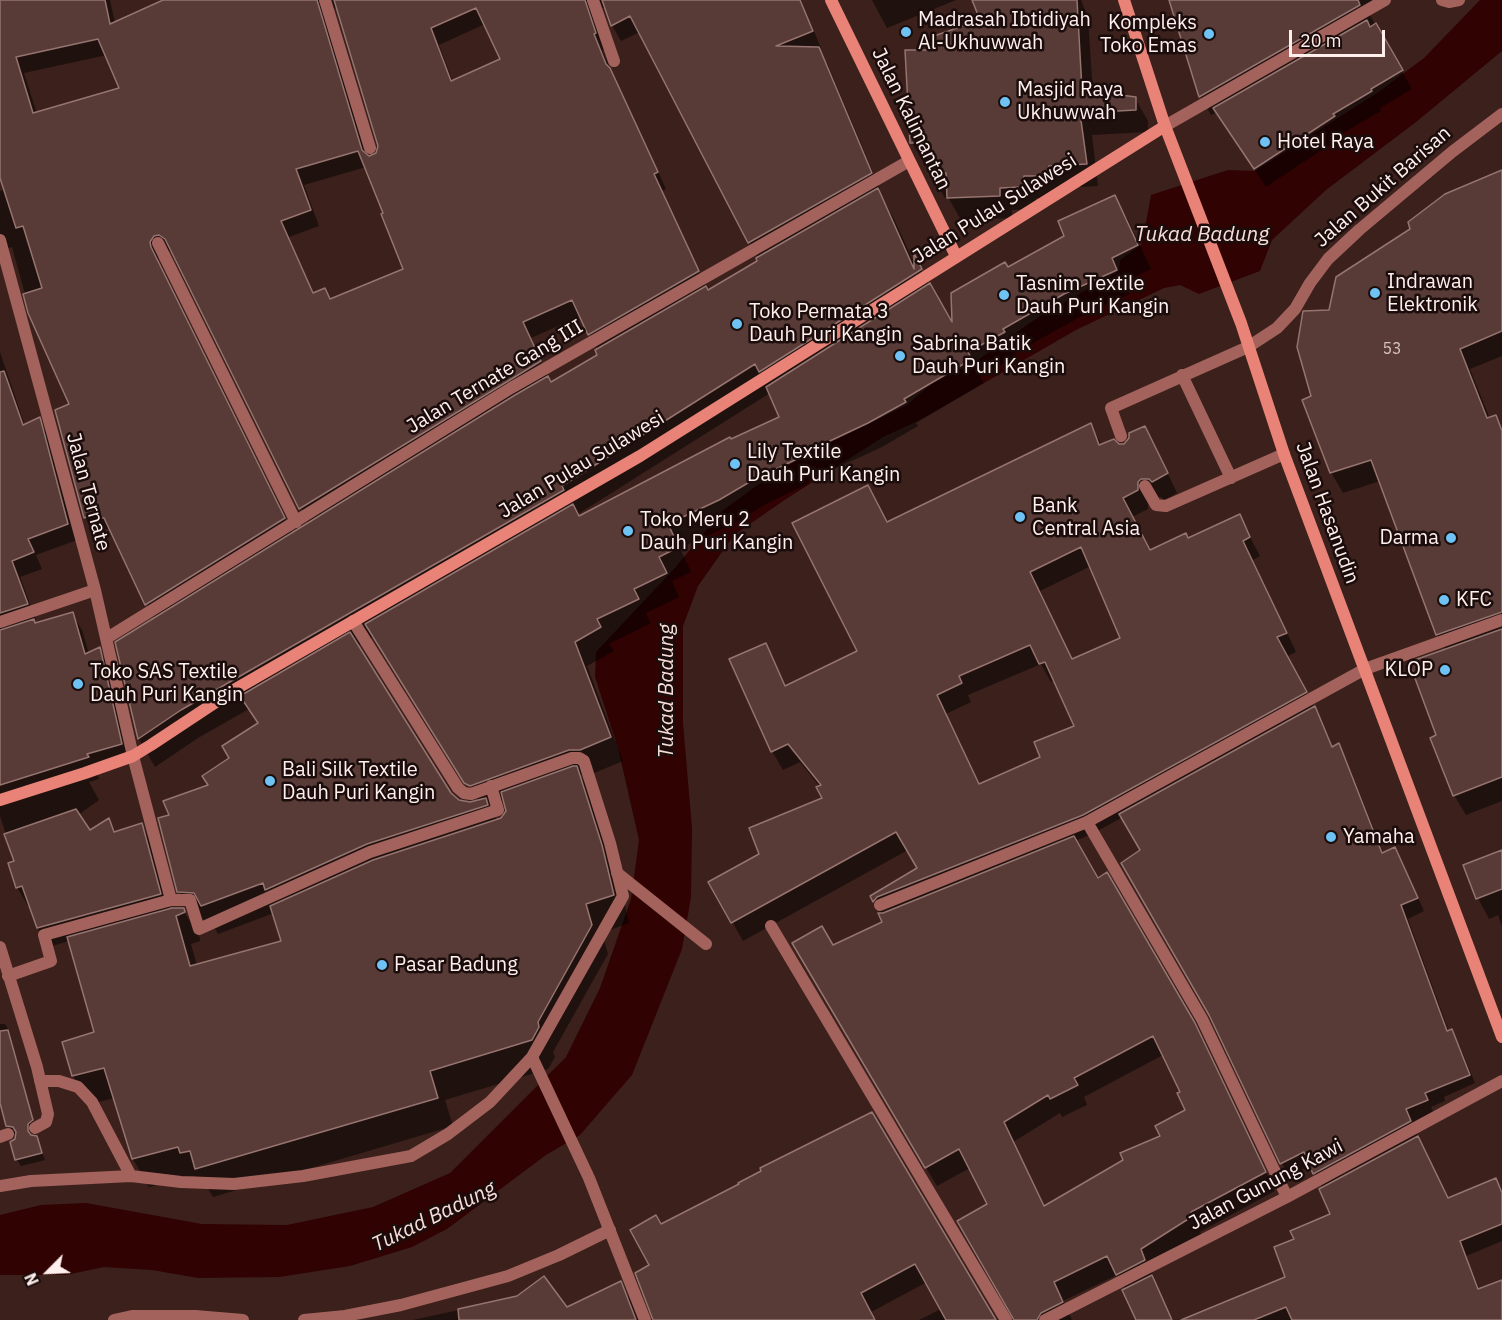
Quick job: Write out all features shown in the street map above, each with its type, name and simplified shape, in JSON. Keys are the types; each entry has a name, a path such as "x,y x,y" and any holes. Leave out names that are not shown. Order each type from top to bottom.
{"main road":[{"name":"Jalan Kalimantan","path":"831,0 956,256"},
{"name":"Jalan Hasanudin","path":"1124,0 1165,126 1241,322 1284,454 1502,1037"},
{"name":"Jalan Pulau Sulawesi","path":"0,800 133,756 234,690 640,456 1165,126"}],"street":[{"path":"325,0 370,148"},
{"path":"593,0 614,61"},
{"path":"1165,126 1385,0"},
{"path":"1442,0 1449,2 1459,0"},
{"name":"Jalan Bukit Barisan","path":"1121,436 1111,408 1248,347 1277,328 1295,309 1310,283 1328,259 1452,152 1502,114"},
{"name":"Jalan Ternate Gang III","path":"107,638 512,388 909,161"},
{"name":"Jalan Ternate","path":"0,240 95,590 133,756 171,900"},
{"path":"158,243 296,522"},
{"path":"1182,375 1231,478"},
{"path":"1145,486 1156,505 1166,506 1284,454"},
{"path":"0,622 95,590"},
{"path":"880,905 1088,822 1365,669 1502,620"},
{"path":"0,1186 31,1181 131,1176 181,1182 234,1184 312,1174 411,1156 448,1134 490,1102 532,1057 623,896 623,877 584,761 572,758 471,794 464,793 458,788 353,621"},
{"path":"8,976 51,961 44,935 171,900 190,900 199,929 370,852 498,810 491,786"},
{"path":"1088,822 1202,1019 1287,1197"},
{"path":"623,877 706,944"},
{"path":"771,926 1006,1320"},
{"path":"0,947 48,1114 46,1122 35,1128"},
{"path":"532,1057 589,1178 645,1320"},
{"path":"40,1081 59,1081 78,1088 92,1102 131,1176"},
{"name":"Jalan Gunung Kawi","path":"1046,1320 1287,1197 1502,1081"},
{"path":"304,1320 345,1316 401,1305 508,1276 559,1255 610,1230"},
{"path":"114,1320 132,1316 195,1316 243,1320"}],"water":[{"name":"Tukad Badung","path":"1480,0 1502,0 1502,51 1416,122 1326,190 1272,240 1260,271 1199,294 1180,285 1164,288 1076,330 918,421 883,437 734,535 698,586 683,626 683,723 692,828 691,897 682,949 632,1075 580,1135 546,1155 447,1229 412,1247 350,1266 279,1277 198,1278 152,1270 104,1267 66,1275 0,1275 0,1215 41,1205 86,1203 202,1224 287,1225 373,1207 450,1173 566,1057 600,988 631,899 639,840 618,748 595,677 596,652 674,569 721,512 756,486 807,454 907,405 932,383 972,364 1037,318 1119,271 1120,260 1142,244 1151,195 1228,170 1255,171 1380,91 1424,58"}],"building":[{"path":"0,0 105,0 110,24 163,0 317,0 362,150 369,156 376,153 378,146 334,0 585,0 596,33 594,34 606,64 610,68 658,172 654,174 699,271 588,335 572,300 523,322 541,361 299,509 165,239 159,235 154,236 150,242 151,247 285,518 145,605 104,518 99,512 84,518 55,410 69,404 28,313 23,294 42,288 23,226 16,228 0,178","holes":["476,8 500,59 451,81 431,28","98,39 119,88 33,113 16,57","358,151 403,269 330,299 325,288 313,293 281,221 311,210 296,169"]},
{"path":"602,0 800,0 813,31 776,46 819,47 872,173 748,243 630,16 611,26"},
{"name":"Masjid Raya Ukhuwwah","path":"972,0 1077,0 1082,90 1136,97 1136,110 1080,113 1087,164 1049,166 1047,176 1024,176 1022,187 1000,188 1000,196 947,198 946,173 931,176 928,143 910,143 905,50 933,50 934,36 980,20"},
{"path":"1169,0 1358,0 1360,5 1199,97"},
{"path":"1367,20 1370,27 1376,23 1403,70 1333,114 1335,116 1254,169 1213,108"},
{"path":"1502,170 1502,331 1460,349 1487,418 1496,415 1502,431 1502,612 1436,635 1371,460 1330,473 1302,400 1311,396 1297,347 1303,311 1329,310 1336,277 1410,229 1408,222 1445,194"},
{"path":"878,188 914,269 914,253 922,269 759,372 755,364 562,486 564,490 181,710 138,739 115,642 515,395 548,376 551,382 597,355 595,350 706,286 708,290 757,261 756,258"},
{"path":"1115,195 1138,245 1112,258 1117,270 1064,294 1003,329 1005,332 968,352 972,359 904,399 906,402 796,457 797,459 753,480 719,500 668,524 679,547 659,557 667,573 634,589 639,599 597,619 601,627 575,642 611,737 580,750 569,750 470,786 464,783 365,624 573,504 579,516 730,437 731,439 779,417 766,387 930,283 952,322 951,293 1005,262 1008,267 1064,236 1058,221"},
{"path":"4,371 23,425 40,417 68,524 28,539 34,552 12,561 28,604 0,613 0,372"},
{"path":"1091,423 1099,445 1114,439 1119,444 1124,444 1129,438 1129,433 1145,426 1168,473 1152,482 1149,479 1141,479 1138,482 1138,490 1123,498 1150,550 1186,533 1188,538 1240,514 1250,537 1243,541 1287,633 1277,637 1307,692 1083,815 877,897 873,902 870,896 917,868 896,832 731,923 708,882 759,854 749,828 822,798 816,787 821,785 788,744 771,752 729,659 766,643 785,686 857,651 792,523 868,485 887,522","holes":["1081,547 1120,638 1072,659 1030,572","1030,645 1039,664 1045,662 1074,726 1034,742 1040,757 979,784 937,695 962,683 959,676"]},
{"path":"73,612 85,654 100,647 122,744 87,754 89,757 0,785 0,630 34,619 35,623"},
{"path":"1502,629 1502,777 1453,796 1430,738 1436,735 1409,662"},
{"path":"350,632 451,793 459,800 470,802 486,798 488,805 367,844 265,890 263,883 201,906 194,893 177,892 158,818 169,815 163,801 208,785 202,776 229,758 222,746 258,723 240,696"},
{"path":"1315,706 1332,747 1339,743 1382,853 1395,847 1418,898 1401,905 1447,1031 1452,1029 1470,1075 1425,1093 1428,1100 1406,1109 1411,1121 1313,1174 1304,1152 1280,1164 1209,1015 1121,863 1140,850 1119,814"},
{"name":"Pasar Badung","path":"577,766 602,845 614,895 586,904 592,925 538,1022 539,1027 532,1040 430,1071 438,1098 195,1169 190,1151 180,1153 178,1147 132,1159 104,1068 72,1076 62,1042 94,1032 67,937 172,908 184,908 185,912 176,916 190,966 281,941 270,906 373,860 501,818 506,811 501,792"},
{"path":"76,809 90,830 109,818 114,832 142,823 161,894 37,928 22,886 16,888 8,863 14,861 4,834"},
{"path":"1074,836 1098,878 1107,872 1195,1023 1266,1172 1191,1212 1193,1216 1141,1249 1145,1260 1116,1275 1107,1256 1054,1282 1063,1302 1041,1313 1037,1320 1014,1320 957,1221 987,1204 959,1149 925,1168 792,943 822,926 833,945 882,922 878,913 883,913","holes":["1153,1036 1180,1092 1177,1093 1185,1110 1155,1126 1160,1136 1120,1153 1123,1160 1044,1206 1004,1122 1048,1095 1050,1099 1078,1085 1074,1078"]},
{"path":"1502,850 1502,889 1476,899 1463,865"},
{"path":"8,1030 33,1120 28,1124 28,1131 31,1135 37,1136 42,1153 15,1160 10,1142 15,1139 16,1132 13,1127 6,1126 0,1103 0,1031"},
{"path":"872,1112 996,1320 946,1320 915,1264 861,1293 875,1320 653,1320 635,1273 649,1265 630,1230 656,1215 661,1224 739,1184 761,1171 760,1168"},
{"path":"1418,1136 1448,1198 1496,1178 1502,1193 1502,1224 1460,1241 1478,1289 1502,1280 1502,1320 1292,1320 1286,1307 1254,1320 1181,1320 1285,1277 1274,1247 1294,1239 1290,1231 1330,1214 1319,1189"},
{"path":"1152,1275 1172,1320 1136,1320 1122,1290"},
{"path":"544,1276 567,1307 621,1281 636,1320 459,1320 458,1309 517,1296"}],"place":[{"name":"Madrasah Ibtidiyah Al-Ukhuwwah","path":"906,32"},
{"name":"Kompleks Toko Emas","path":"1209,34"},
{"name":"Masjid Raya Ukhuwwah","path":"1005,102"},
{"name":"Hotel Raya","path":"1265,142"},
{"name":"Indrawan Elektronik","path":"1375,293"},
{"name":"Tasnim Textile Dauh Puri Kangin","path":"1004,295"},
{"name":"Toko Permata 3 Dauh Puri Kangin","path":"737,324"},
{"name":"Sabrina Batik Dauh Puri Kangin","path":"900,356"},
{"name":"Lily Textile Dauh Puri Kangin","path":"735,464"},
{"name":"Bank Central Asia","path":"1020,517"},
{"name":"Toko Meru 2 Dauh Puri Kangin","path":"628,531"},
{"name":"Darma","path":"1451,538"},
{"name":"KFC","path":"1444,600"},
{"name":"KLOP","path":"1445,670"},
{"name":"Toko SAS Textile Dauh Puri Kangin","path":"78,684"},
{"name":"Bali Silk Textile Dauh Puri Kangin","path":"270,781"},
{"name":"Yamaha","path":"1331,837"},
{"name":"Pasar Badung","path":"382,965"}]}
